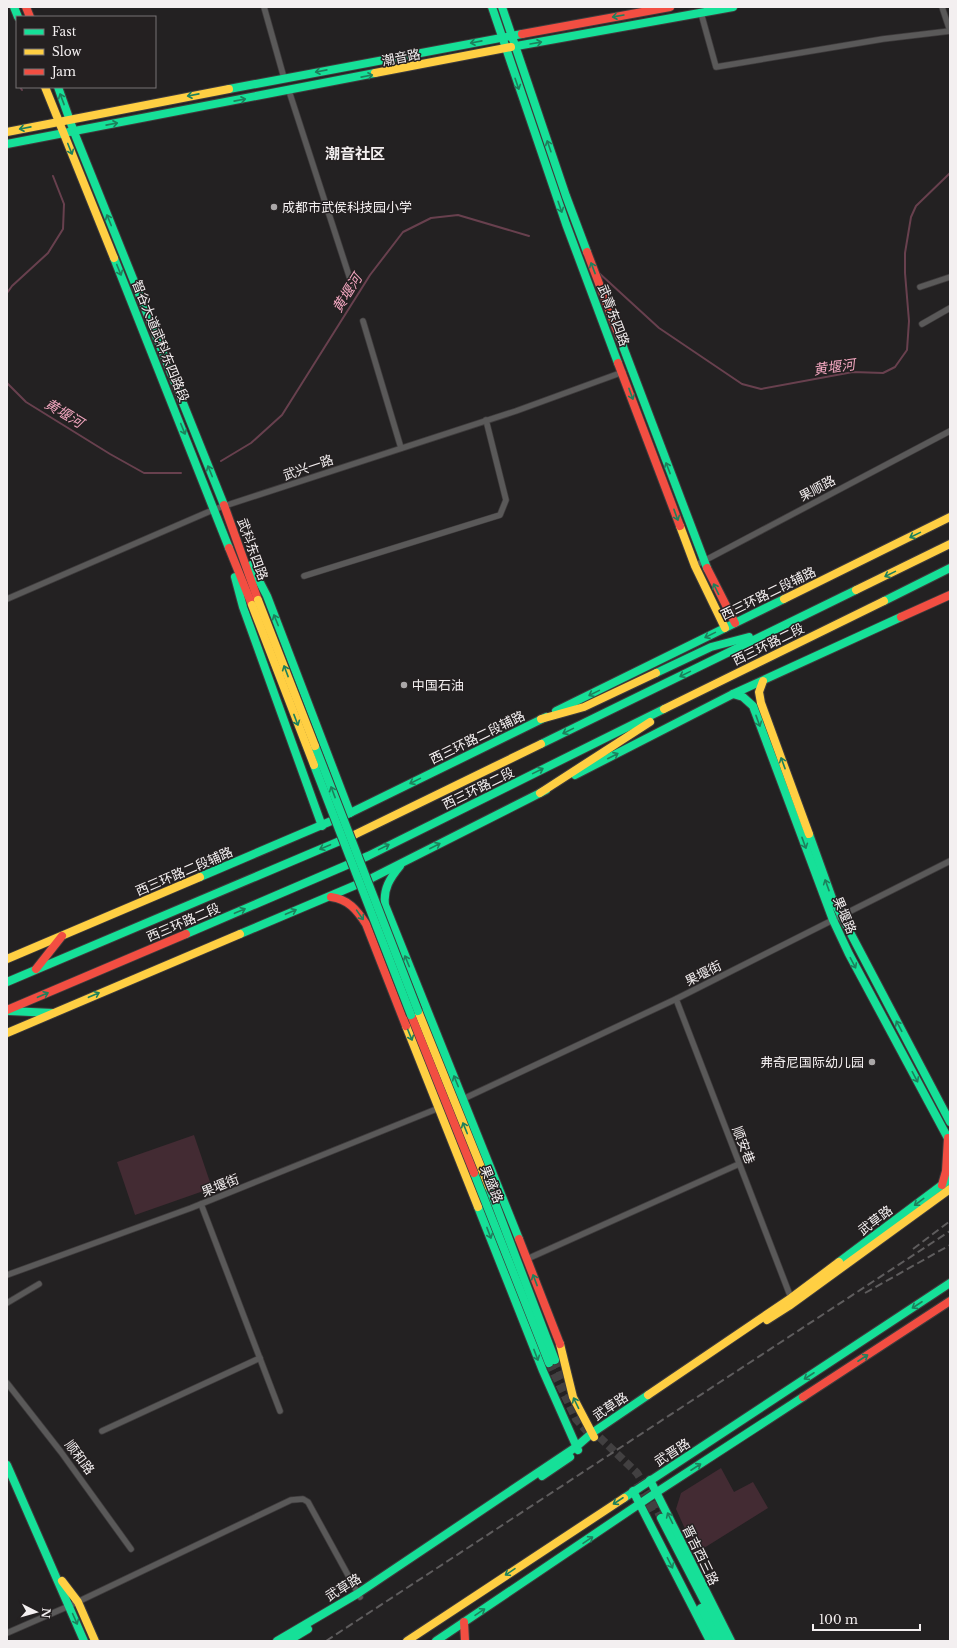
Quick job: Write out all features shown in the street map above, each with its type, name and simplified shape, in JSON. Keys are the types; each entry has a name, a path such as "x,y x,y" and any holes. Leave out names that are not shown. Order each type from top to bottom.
{"main road":[{"name":"武青东四路","path":"492,7 500,37 566,224 695,566 725,628"},
{"name":"武青东四路","path":"502,7 566,196 703,562 735,623"},
{"name":"潮音路","path":"7,132 500,37 670,7"},
{"name":"潮音路","path":"7,144 289,91 504,48 733,7"},
{"name":"智谷大道武科东四路段","path":"46,88 215,508 228,548 255,602"},
{"name":"智谷大道武科东四路段","path":"58,88 74,132 224,507"},
{"name":"武科东四路","path":"224,507 237,539 255,602"},
{"name":"西三环路二段辅路","path":"7,959 350,813 950,517"},
{"path":"237,539 267,596 350,813"},
{"name":"西三环路二段","path":"7,982 357,834 950,544"},
{"path":"228,548 243,607 322,826"},
{"name":"西三环路二段","path":"7,1011 368,856 950,568"},
{"path":"7,1033 370,879 733,694 950,595"},
{"name":"果盛路","path":"255,602 552,1362"},
{"path":"541,719 584,707 711,647 772,631"},
{"name":"果堰路","path":"763,680 759,692 761,703 832,898 950,1122"},
{"name":"果堰路","path":"733,694 743,697 753,706 832,920 949,1140"},
{"path":"540,793 691,696"},
{"path":"406,861 389,880 384,898 385,905 476,1131 565,1359 573,1397 593,1435"},
{"path":"328,897 344,899 354,907 366,924 543,1371 577,1449"},
{"path":"35,970 62,936"},
{"path":"7,1011 53,1013"},
{"path":"476,1131 482,1180 481,1213"},
{"path":"451,1138 482,1180 506,1207"},
{"path":"942,1185 949,1140"},
{"name":"武草路","path":"288,1641 577,1449 593,1435 791,1298 950,1179"},
{"name":"武草路","path":"593,1435 789,1306 950,1189"},
{"name":"武晋路","path":"407,1641 950,1283"},
{"name":"武晋路","path":"436,1641 640,1505 657,1492 950,1301"},
{"path":"7,1465 9,1474 55,1572 84,1641"},
{"name":"晋吉西三路","path":"650,1480 731,1641"},
{"path":"633,1491 710,1641"},
{"name":"晋吉西三路","path":"718,1641 659,1519 725,1641"},
{"path":"55,1572 78,1602 94,1641"},
{"name":"武草路","path":"277,1641 358,1595"},
{"path":"464,1622 465,1641"}],"street":[{"path":"264,7 284,78"},
{"path":"701,13 716,67 883,39 950,31 942,7"},
{"path":"289,91 352,285"},
{"path":"920,287 950,277"},
{"path":"922,324 950,308"},
{"path":"363,320 401,448"},
{"name":"武兴一路","path":"7,599 215,508 224,507 486,420 623,372"},
{"path":"304,576 500,515 506,500 486,420"},
{"name":"果顺路","path":"695,566 950,431"},
{"name":"果堰街","path":"463,1099 676,999 950,862"},
{"name":"顺安巷","path":"676,999 791,1298"},
{"name":"果堰街","path":"7,1275 201,1204 439,1108"},
{"path":"527,1260 739,1164"},
{"path":"201,1204 280,1411"},
{"path":"7,1303 39,1284"},
{"path":"102,1431 260,1358"},
{"name":"顺和路","path":"7,1383 61,1452 131,1549"},
{"path":"7,1633 78,1602 291,1500 303,1499 308,1502 358,1595"}],"shaded area":[{"path":"194,1135 212,1188 135,1215 117,1162"},
{"path":"721,1468 734,1492 753,1482 768,1508 696,1553 676,1509 681,1493"}],"waterway":[{"name":"黄堰河","path":"599,273 659,328 742,384 761,389 853,372 883,373 895,367 907,350 909,321 905,253 911,217 916,206 950,173"},
{"name":"黄堰河","path":"7,293 12,286 48,253 63,229 64,204 53,176"},
{"name":"黄堰河","path":"221,461 251,443 282,415 370,275 403,232 431,218 458,215 529,236"},
{"name":"黄堰河","path":"7,383 26,402 110,454 144,473 181,473"}],"tunnel":[{"path":"555,1360 572,1401"},
{"path":"549,1363 576,1419 593,1438"},
{"path":"591,1429 637,1473 648,1491 661,1518"},
{"path":"637,1483 653,1513"}],"railway":[{"path":"913,1249 950,1221"},
{"path":"326,1641 950,1231"},
{"path":"865,1293 950,1245"}],"traffic: fast":[{"path":"14,7 18,16"},
{"path":"492,7 566,224 618,363"},
{"path":"502,7 566,196 587,252"},
{"path":"511,47 733,7"},
{"path":"229,89 522,34"},
{"path":"7,144 375,73"},
{"path":"58,88 74,132 224,505"},
{"path":"114,258 229,548"},
{"path":"619,336 707,568"},
{"path":"251,565 267,596 350,813"},
{"path":"884,601 950,568"},
{"path":"235,577 243,607 322,826"},
{"path":"541,744 856,590"},
{"path":"556,711 784,599"},
{"path":"575,775 733,694 901,617"},
{"path":"656,673 711,647 749,637"},
{"path":"733,694 743,697 753,706 833,920 849,954 950,1142"},
{"path":"186,934 368,856 664,709"},
{"path":"200,877 350,813 546,717"},
{"path":"315,746 418,1011"},
{"path":"314,765 411,1015"},
{"path":"240,934 370,879 546,790"},
{"path":"809,834 832,898 950,1122"},
{"path":"7,982 354,835"},
{"path":"400,866 393,875 386,889 385,905 519,1239"},
{"path":"9,1011 53,1013"},
{"path":"474,1173 549,1363"},
{"path":"839,1262 950,1179"},
{"path":"489,1187 555,1360"},
{"path":"478,1207 543,1371 578,1450"},
{"path":"624,1498 950,1283"},
{"path":"277,1641 357,1594 576,1447 592,1433 648,1395"},
{"path":"436,1641 657,1492 803,1397"},
{"path":"542,1476 570,1457"},
{"path":"7,1465 84,1641"},
{"path":"650,1480 731,1641"},
{"path":"633,1491 710,1641"},
{"path":"661,1518 725,1641"},
{"path":"701,1608 718,1641"},
{"path":"288,1641 308,1629"}],"traffic: slow":[{"path":"375,73 511,47"},
{"path":"45,88 114,258"},
{"path":"7,132 229,89"},
{"path":"784,599 950,517"},
{"path":"680,526 695,566 725,628"},
{"path":"856,590 950,544"},
{"path":"258,600 315,746"},
{"path":"664,709 884,601"},
{"path":"252,605 314,765"},
{"path":"541,719 584,707 656,673"},
{"path":"763,681 759,692 761,703 809,834"},
{"path":"540,793 650,722"},
{"path":"354,835 541,744"},
{"path":"7,959 200,877"},
{"path":"7,1033 240,934"},
{"path":"418,1011 489,1187"},
{"path":"406,1026 478,1207"},
{"path":"767,1320 789,1306 950,1189"},
{"path":"648,1395 791,1298 839,1262"},
{"path":"560,1344 573,1397 594,1437"},
{"path":"407,1641 624,1498"},
{"path":"62,1581 78,1602 95,1641"}],"traffic: jam":[{"path":"26,7 30,16"},
{"path":"522,34 670,7"},
{"path":"587,252 619,336"},
{"path":"618,363 680,526"},
{"path":"224,505 258,600"},
{"path":"229,548 252,605"},
{"path":"707,568 735,623"},
{"path":"901,617 950,595"},
{"path":"331,897 342,900 352,906 366,924 406,1026"},
{"path":"7,1010 186,934"},
{"path":"36,969 62,936"},
{"path":"411,1015 474,1173"},
{"path":"942,1185 946,1171 948,1138"},
{"path":"519,1239 560,1344"},
{"path":"803,1397 950,1301"},
{"path":"464,1622 465,1641"}],"place":[{"name":"成都市武侯科技园小学","path":"274,207"},
{"name":"中国石油","path":"404,685"},
{"name":"弗奇尼国际幼儿园","path":"872,1062"}],"district":[{"name":"潮音社区","path":"355,154"}]}
